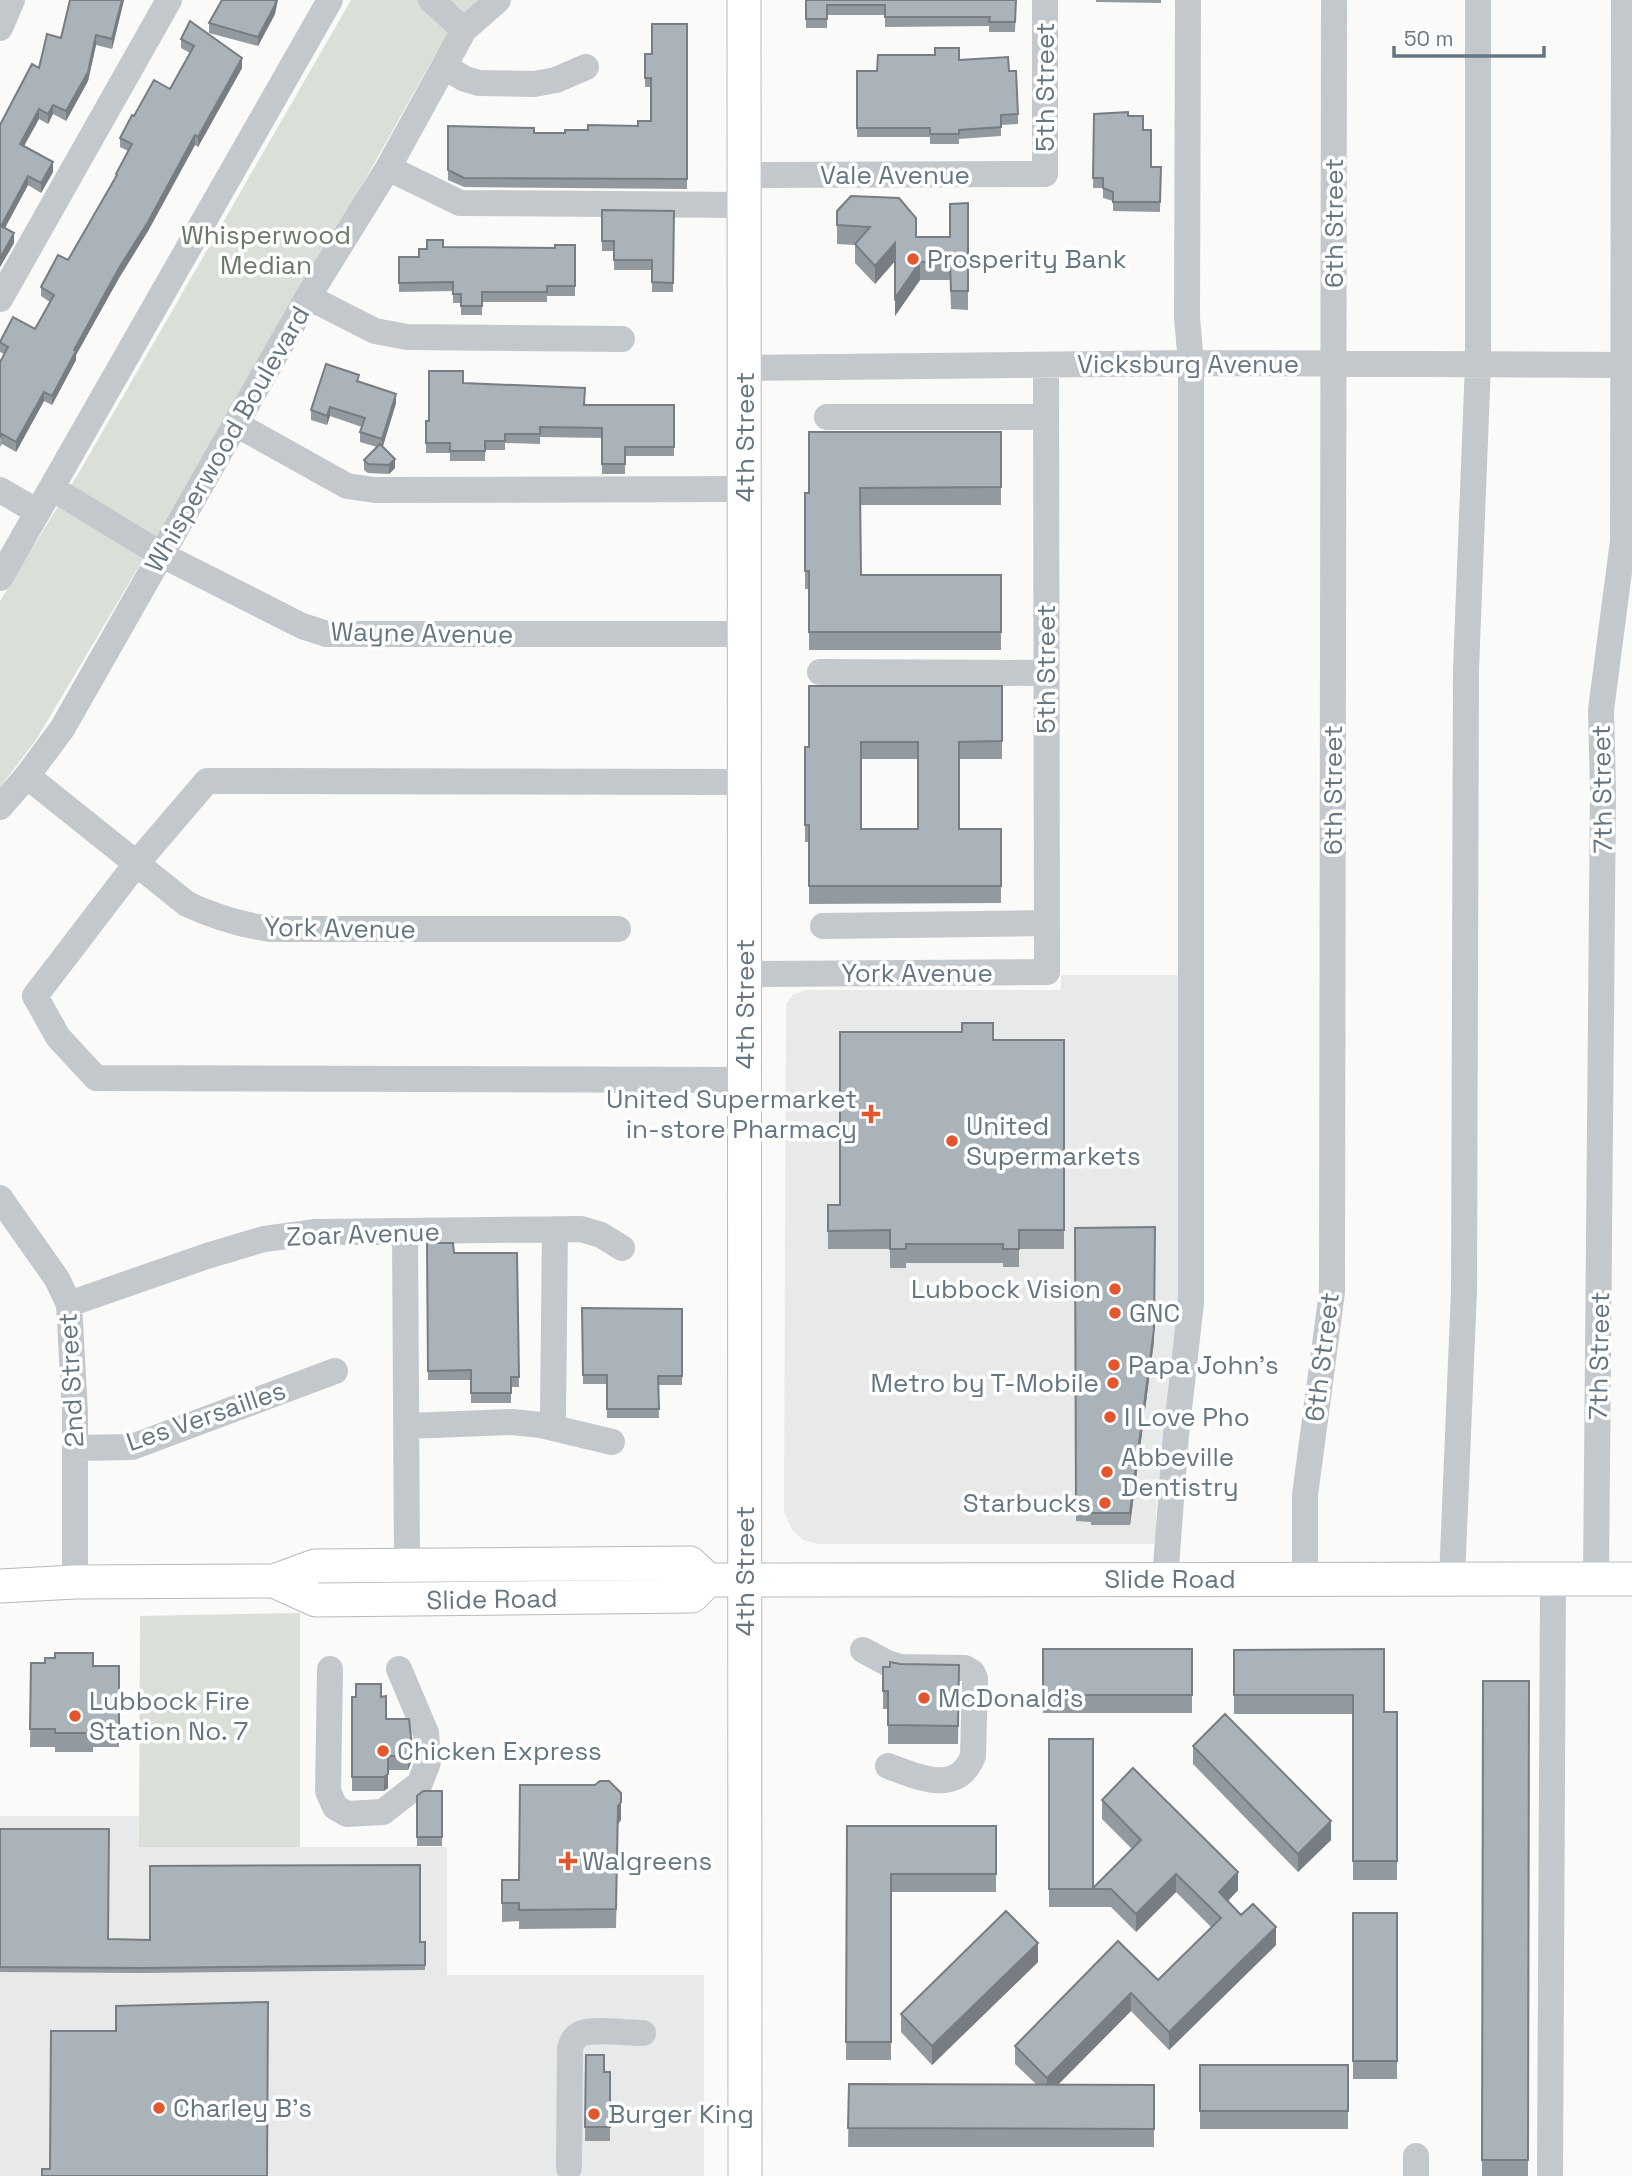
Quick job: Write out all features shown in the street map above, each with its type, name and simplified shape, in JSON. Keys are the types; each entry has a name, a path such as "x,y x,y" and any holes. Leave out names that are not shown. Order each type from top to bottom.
{"main road":[{"name":"4th Street","path":"744,0 745,2176"},
{"name":"Slide Road","path":"0,1586 75,1581 274,1581 315,1566 407,1564 690,1563 708,1580"},
{"name":"Slide Road","path":"274,1581 316,1600 329,1600 692,1596 708,1580 745,1579 1632,1579"}],"street":[{"path":"0,28 12,0"},
{"path":"0,299 169,0"},
{"path":"0,578 330,0"},
{"path":"431,0 464,30"},
{"name":"Whisperwood Boulevard","path":"0,807 62,729 308,297 388,168 464,30 498,0"},
{"name":"5th Street","path":"1045,0 1045,174"},
{"path":"1165,1579 1176,1435 1191,1303 1191,363 1187,317 1188,0"},
{"name":"6th Street","path":"1305,1579 1305,1495 1332,1292 1334,0"},
{"path":"1452,1579 1464,1290 1466,669 1478,364 1478,0"},
{"name":"7th Street","path":"1596,1579 1603,790 1601,710 1623,541 1628,365 1624,0"},
{"path":"445,67 465,79 480,83 534,84 556,80 586,67"},
{"name":"Vale Avenue","path":"388,168 460,203 1045,174"},
{"path":"308,297 375,331 407,337 622,339"},
{"name":"Vicksburg Avenue","path":"745,368 1191,363 1628,365"},
{"name":"5th Street","path":"1046,365 1047,972"},
{"path":"827,416 1046,416"},
{"path":"236,424 347,486 375,490 745,489"},
{"name":"Wayne Avenue","path":"52,488 162,555 302,626 327,634 744,634"},
{"path":"0,490 38,512"},
{"path":"820,672 1046,673"},
{"name":"York Avenue","path":"27,776 187,904 214,917 244,926 271,929 618,929"},
{"path":"745,782 207,781 136,864 35,996 58,1037 96,1078 745,1080"},
{"path":"822,926 1047,923"},
{"name":"York Avenue","path":"745,974 1047,972"},
{"name":"2nd Street","path":"0,1198 57,1279 69,1304 75,1448 75,1581"},
{"path":"551,1427 555,1229"},
{"name":"Zoar Avenue","path":"69,1304 207,1256 264,1240 316,1232 581,1229 601,1235 622,1248"},
{"path":"405,1231 407,1564"},
{"name":"Les Versailles","path":"75,1448 132,1447 335,1371"},
{"path":"407,1426 512,1422 551,1427 612,1442"},
{"path":"1550,2176 1553,1579"},
{"path":"863,1650 901,1667 965,1668 972,1672 975,1678"},
{"path":"888,1766 933,1781 947,1780 961,1774 970,1765 973,1755 975,1663 972,1656 963,1651"},
{"path":"330,1669 328,1791 335,1807 347,1814 383,1812 420,1783 428,1762 426,1733 400,1669"},
{"path":"569,2168 572,2041 579,2035 589,2033 643,2033"}],"shaded area":[{"path":"1061,975 1179,975 1180,1334 1156,1507 1156,1544 819,1544 803,1540 792,1530 784,1512 786,1004 793,995 806,990 1061,990"},
{"path":"0,1816 139,1816 140,1847 447,1847 447,1975 704,1975 704,2176 0,2176"}],"green space":[{"name":"Whisperwood Median","path":"351,0 485,0 436,53 311,276 36,740 0,787 0,601 84,464"},
{"path":"300,1613 300,1847 139,1847 140,1616"}],"building":[{"path":"70,0 122,0 112,39 96,35 88,72 66,111 53,105 48,114 39,109 20,144 53,162 41,183 28,176 1,226 14,233 0,258 0,125 32,64 39,68 47,34 61,38"},
{"path":"222,0 276,0 258,37 209,23"},
{"path":"806,0 1016,0 1015,22 989,22 990,17 885,17 885,5 827,5 827,19 806,19"},
{"path":"190,21 242,58 119,268 52,396 44,392 16,442 2,434 0,438 0,362 8,347 0,342 13,317 35,329 54,295 41,287 58,255 68,260 132,144 120,138 132,115 134,116 154,80 170,89 194,46 181,39"},
{"path":"652,24 687,24 687,179 464,178 448,170 448,126 534,128 534,133 565,133 565,130 588,130 588,125 638,126 638,121 651,121 651,78 645,78 645,54 652,54"},
{"path":"935,48 959,48 959,60 1008,57 1009,71 1016,71 1018,114 1001,115 1001,127 959,130 959,134 930,134 930,128 857,128 857,71 877,71 878,55 935,55"},
{"path":"1128,112 1128,116 1143,116 1143,130 1151,130 1151,167 1161,167 1160,202 1113,202 1113,192 1103,188 1103,178 1093,178 1094,114"},
{"name":"Prosperity Bank","path":"851,196 899,198 916,218 916,237 950,237 950,204 968,203 968,291 951,291 950,262 920,262 895,298 895,243 875,266 855,244 870,227 837,225 837,211"},
{"path":"602,210 674,211 673,283 652,282 652,260 614,260 614,241 602,241"},
{"path":"427,240 443,240 443,247 555,248 555,245 575,245 575,286 547,286 547,292 482,292 482,306 461,306 461,294 453,294 453,282 399,283 399,257 419,257 419,249 427,249"},
{"path":"326,364 359,375 357,381 396,394 382,439 360,432 365,418 330,407 327,416 311,410"},
{"path":"429,371 463,371 463,383 585,388 584,405 674,405 674,447 625,447 625,464 602,464 602,428 540,427 540,434 505,434 505,441 485,441 485,451 450,451 450,443 426,443"},
{"path":"809,432 1001,432 1001,487 860,488 861,575 1001,575 1001,632 809,632 809,571 805,571 805,493 809,493"},
{"path":"380,444 395,459 389,465 368,464 364,460"},
{"path":"809,686 1002,686 1002,741 959,742 959,829 1001,829 1001,886 809,886 809,825 805,825 805,747 809,747","holes":["861,742 918,742 918,829 861,829"]},
{"name":"United Supermarkets","path":"962,1023 993,1023 993,1040 1064,1040 1064,1230 1019,1230 1019,1249 1003,1249 1003,1244 906,1244 906,1249 890,1249 890,1230 828,1231 828,1205 840,1205 840,1032 962,1032"},
{"path":"1155,1227 1154,1329 1130,1513 1091,1513 1091,1510 1076,1509 1075,1228"},
{"path":"427,1243 453,1243 454,1253 517,1253 519,1377 511,1377 511,1393 471,1393 471,1370 428,1371"},
{"path":"582,1308 682,1309 682,1376 658,1376 659,1409 607,1409 607,1375 583,1375"},
{"path":"1043,1649 1192,1649 1192,1695 1043,1695"},
{"path":"1384,1649 1384,1712 1397,1712 1397,1861 1353,1861 1353,1695 1234,1695 1234,1650"},
{"name":"Lubbock Fire Station No. 7","path":"55,1653 93,1653 93,1666 119,1666 119,1729 93,1729 93,1733 55,1733 55,1729 30,1729 31,1663 45,1663 45,1658 55,1658"},
{"name":"McDonald's","path":"890,1662 959,1665 958,1726 888,1725 888,1691 883,1691 883,1667 890,1667"},
{"path":"1483,1681 1529,1681 1528,2160 1482,2160"},
{"name":"Chicken Express","path":"356,1684 381,1684 381,1697 386,1696 386,1719 409,1719 412,1746 408,1756 388,1756 388,1774 384,1777 352,1777 352,1697 356,1697"},
{"path":"1225,1714 1331,1821 1298,1854 1193,1746"},
{"path":"1049,1739 1093,1739 1093,1888 1141,1840 1102,1800 1133,1768 1238,1872 1219,1892 1241,1915 1253,1904 1276,1927 1169,2032 1131,1993 1047,2078 1015,2046 1118,1941 1158,1980 1221,1918 1176,1874 1136,1914 1111,1889 1049,1889"},
{"name":"Walgreens","path":"600,1781 609,1781 621,1793 618,1806 616,1909 519,1910 519,1903 502,1903 502,1880 519,1880 520,1785 595,1785"},
{"path":"423,1791 442,1791 442,1837 417,1837 417,1796"},
{"path":"847,1826 996,1826 996,1874 891,1874 891,2042 846,2042"},
{"path":"0,1829 109,1829 108,1939 150,1940 150,1866 420,1865 420,1942 425,1942 425,1965 0,1967"},
{"path":"1006,1911 1038,1943 932,2046 901,2014"},
{"path":"1353,1913 1397,1913 1397,2061 1353,2061"},
{"name":"Charley B's","path":"268,2002 267,2176 42,2176 42,2169 50,2169 51,2031 116,2031 116,2006"},
{"path":"586,2055 604,2055 604,2072 610,2072 610,2127 585,2127"},
{"path":"1200,2065 1348,2065 1348,2111 1200,2111"},
{"path":"849,2084 1154,2085 1154,2129 848,2128"}],"place":[{"name":"Prosperity Bank","path":"913,259"},
{"name":"United Supermarket in-store Pharmacy","path":"871,1114"},
{"name":"United Supermarkets","path":"952,1141"},
{"name":"Lubbock Vision","path":"1115,1289"},
{"name":"GNC","path":"1115,1313"},
{"name":"Papa John's","path":"1114,1365"},
{"name":"Metro by T-Mobile","path":"1113,1383"},
{"name":"I Love Pho","path":"1110,1417"},
{"name":"Abbeville Dentistry","path":"1107,1472"},
{"name":"Starbucks","path":"1105,1503"},
{"name":"McDonald's","path":"924,1698"},
{"name":"Lubbock Fire Station No. 7","path":"75,1716"},
{"name":"Chicken Express","path":"383,1751"},
{"name":"Walgreens","path":"568,1861"},
{"name":"Charley B's","path":"159,2108"},
{"name":"Burger King","path":"594,2114"}]}
